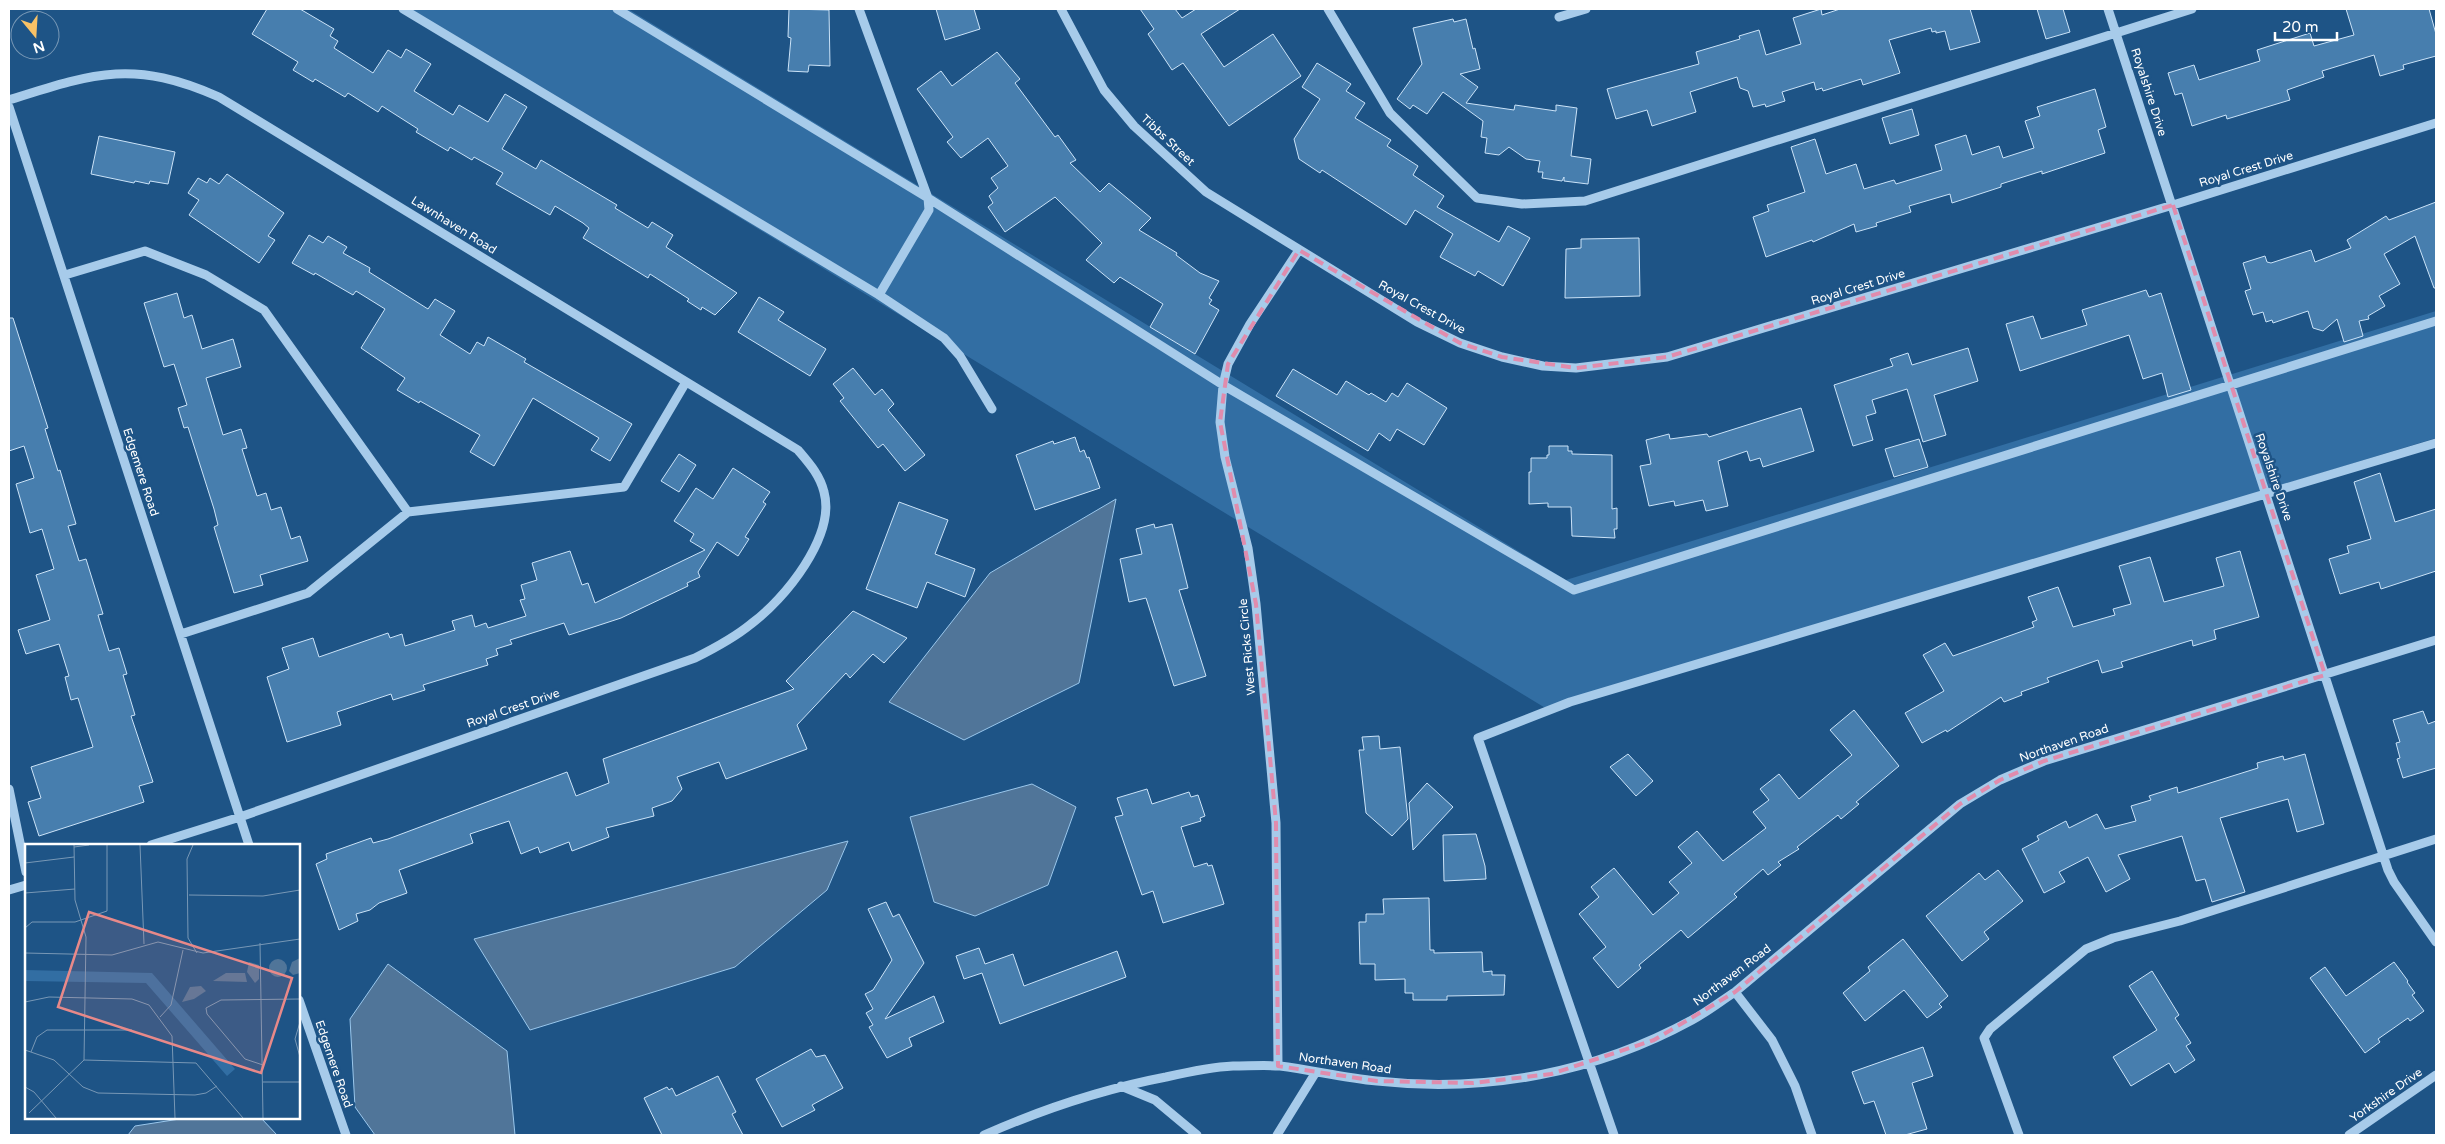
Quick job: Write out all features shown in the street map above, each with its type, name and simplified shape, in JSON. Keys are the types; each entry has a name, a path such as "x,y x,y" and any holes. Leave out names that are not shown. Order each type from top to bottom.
{"street":[{"path":"403,9 879,295 944,338 960,356 992,409"},
{"path":"617,9 928,198 1223,385 1574,590 2436,320"},
{"path":"860,9 928,198 929,210 879,295"},
{"name":"Tibbs Street","path":"1060,9 1104,90 1134,126 1206,192 1299,250"},
{"path":"1328,9 1390,114 1477,198 1522,204 1585,201 2192,9"},
{"path":"1559,17 1586,9"},
{"name":"Royalshire Drive","path":"2108,9 2383,856 2394,882 2436,942"},
{"name":"Lawnhaven Road","path":"9,100 75,79 111,73 144,73 187,83 219,97 798,450 818,474 825,493 826,517"},
{"name":"Edgemere Road","path":"9,107 249,844"},
{"name":"Royal Crest Drive","path":"1299,250 1417,322 1460,343 1510,359 1543,366 1576,368 1667,357 2173,205 2436,123"},
{"name":"West Ricks Circle","path":"1278,1066 1275,814 1256,604 1248,548 1225,456 1220,422 1223,385 1228,364 1250,324 1299,250"},
{"path":"65,276 145,251 206,275 264,310 408,512"},
{"path":"181,634 308,593 408,512 624,487 686,382"},
{"path":"1614,1135 1478,738 1570,702 2436,443"},
{"name":"Royal Crest Drive","path":"153,844 240,817 695,658 724,644 753,623 784,593 817,545 826,517"},
{"name":"Northaven Road","path":"984,1135 1059,1104 1120,1086 1230,1066 1278,1066 1377,1081 1431,1084 1473,1083 1551,1074 1590,1064 1654,1040 1694,1019 1735,992 1960,804 2000,780 2044,761 2436,640"},
{"path":"9,789 25,867"},
{"path":"2019,1135 1984,1038 1990,1029 2086,949 2113,938 2180,921 2436,839"},
{"path":"9,890 25,885"},
{"path":"1735,992 1772,1040 1795,1086 1812,1135"},
{"name":"Edgemere Road","path":"300,1003 346,1135"},
{"path":"1277,1135 1316,1072"},
{"name":"Yorkshire Drive","path":"2349,1135 2436,1075"},
{"path":"1120,1086 1155,1100 1198,1135"}],"highlighted area":[{"path":"2173,205 2325,675 2044,761 2000,780 1960,804 1735,992 1654,1040 1551,1074 1473,1083 1377,1081 1278,1066 1276,823 1256,604 1220,422 1228,364 1299,250 1460,343 1502,357 1576,368 1667,357"}],"shaded area":[{"path":"397,9 628,9 1566,580 2436,311 2436,438 1547,709"},
{"path":"1116,499 1079,683 964,740 889,702 990,573"},
{"path":"1032,784 1076,807 1048,885 975,916 934,902 910,817"},
{"path":"848,841 827,890 735,967 530,1030 474,939"},
{"path":"388,964 507,1051 515,1135 375,1135 355,1107 350,1019"},
{"path":"180,1119 262,1119 277,1135 128,1135 135,1126"}],"building":[{"path":"267,9 300,9 334,29 330,36 338,41 334,48 373,73 388,50 401,58 406,49 431,64 414,91 453,115 459,105 488,122 505,94 527,107 502,149 536,169 541,160 617,205 615,208 648,228 652,222 673,235 666,247 737,293 715,315 702,307 701,310 687,301 689,299 650,274 648,278 583,238 589,228 583,223 555,206 550,215 496,184 503,173 474,157 472,160 450,147 448,151 416,132 418,129 382,106 378,112 348,93 345,97 315,79 313,82 293,70 298,62 252,34"},
{"path":"789,9 829,10 830,66 809,65 808,72 788,71 791,38 788,37"},
{"path":"936,9 974,9 980,29 945,40"},
{"path":"1140,9 1175,9 1182,18 1196,9 1240,9 1201,34 1224,67 1273,34 1301,76 1229,126 1183,63 1172,70 1148,34 1154,29"},
{"path":"1821,9 1822,15 1840,9 1970,9 1980,42 1950,50 1945,31 1936,33 1936,31 1932,32 1931,28 1889,40 1900,73 1863,85 1861,79 1823,91 1822,88 1816,90 1814,82 1782,92 1785,101 1766,107 1765,104 1753,107 1748,91 1740,88 1737,77 1690,92 1696,112 1652,126 1647,110 1616,119 1607,89 1699,64 1696,52 1740,39 1739,36 1759,30 1766,55 1801,44 1793,18"},
{"path":"2037,9 2063,9 2070,32 2046,39"},
{"path":"2346,9 2429,9 2436,34 2436,56 2403,65 2404,69 2380,76 2374,55 2322,71 2324,77 2287,90 2290,100 2227,119 2226,115 2192,126 2182,93 2175,95 2168,73 2194,65 2199,80 2260,61 2257,50 2310,33 2314,46 2354,35"},
{"path":"1453,19 1454,22 1466,19 1480,69 1460,74 1478,87 1466,103 1514,110 1515,105 1556,111 1556,105 1577,108 1571,156 1591,159 1588,184 1564,181 1564,177 1562,181 1542,178 1543,172 1538,172 1540,161 1526,159 1509,147 1499,155 1485,153 1487,138 1481,137 1483,121 1443,92 1427,114 1413,105 1410,109 1397,99 1422,64 1413,28"},
{"path":"997,52 1020,79 1015,83 1055,137 1058,135 1076,160 1070,163 1100,192 1109,183 1151,218 1139,230 1177,253 1176,255 1200,273 1219,281 1209,298 1212,300 1209,304 1219,310 1195,354 1150,327 1163,304 1120,277 1114,283 1086,260 1102,243 1055,197 1005,232 988,207 993,203 989,196 998,188 991,178 1008,166 988,138 961,158 947,142 953,137 917,89 941,71 952,86"},
{"path":"1317,63 1351,84 1346,91 1365,103 1355,118 1391,140 1387,146 1418,166 1413,175 1444,196 1437,207 1499,242 1508,226 1530,238 1503,286 1478,271 1475,276 1440,257 1453,234 1415,210 1406,225 1322,170 1320,173 1299,159 1294,139 1320,99 1302,87"},
{"path":"2095,89 2106,127 2098,130 2105,153 2042,174 2042,171 2001,184 2001,187 1952,203 1950,194 1909,206 1911,212 1876,223 1877,226 1856,232 1854,224 1813,242 1812,240 1766,257 1753,217 1769,211 1767,205 1805,192 1791,147 1815,139 1826,174 1856,164 1864,189 1894,180 1896,184 1942,170 1935,145 1966,135 1972,155 1999,146 2003,158 2034,148 2025,121 2040,116 2037,107"},
{"path":"1912,109 1919,135 1890,144 1882,118"},
{"path":"99,136 175,152 168,184 150,181 149,184 135,181 134,183 91,174"},
{"path":"227,174 284,213 268,236 275,240 259,263 189,215 199,200 188,193 198,178 207,183 210,178 219,184"},
{"path":"2436,202 2436,288 2434,288 2415,236 2384,254 2400,284 2379,296 2385,306 2368,316 2369,319 2359,321 2363,336 2344,342 2337,319 2323,331 2313,328 2308,311 2273,323 2272,320 2266,322 2263,312 2253,315 2245,291 2251,289 2243,263 2265,256 2267,262 2271,263 2311,250 2315,262 2351,248 2347,240 2386,216 2389,220"},
{"path":"309,235 323,243 328,236 347,247 343,253 370,268 369,272 428,309 435,299 455,311 440,335 470,354 477,342 484,346 488,337 526,359 524,362 632,424 610,461 591,450 599,438 533,398 494,466 470,452 480,435 397,390 405,378 361,348 385,309 356,291 353,295 315,273 314,275 292,263"},
{"path":"1639,238 1640,296 1565,298 1566,249 1581,248 1581,239"},
{"path":"2146,290 2149,297 2161,293 2191,390 2168,397 2162,373 2143,379 2129,335 2020,371 2006,324 2033,316 2041,339 2087,325 2082,310"},
{"path":"177,293 184,318 192,315 202,349 233,339 241,367 206,378 223,435 241,429 247,448 242,449 257,496 266,493 271,510 281,507 291,539 300,536 308,561 260,575 263,585 234,593 214,527 218,525 214,509 188,427 184,428 178,408 187,405 174,364 164,367 144,303"},
{"path":"759,297 784,312 778,320 826,349 810,376 738,332"},
{"path":"9,318 13,318 48,428 45,429 58,471 60,470 76,524 68,526 79,561 86,559 103,614 98,615 109,651 119,648 127,674 123,675 135,715 131,716 153,782 139,786 144,802 39,836 28,802 41,798 31,767 93,747 78,698 71,700 65,677 69,676 59,644 26,654 18,630 50,620 36,575 54,569 42,529 30,533 16,484 34,478 24,446 9,451"},
{"path":"1968,348 1978,381 1934,395 1946,435 1923,442 1907,389 1872,400 1876,413 1866,416 1873,440 1853,446 1834,385 1893,366 1890,359 1908,353 1912,365"},
{"path":"853,368 875,395 882,389 894,404 888,410 925,455 905,471 883,444 878,448 840,401 844,398 833,384"},
{"path":"1293,369 1337,395 1346,381 1369,395 1371,393 1386,402 1392,393 1398,397 1407,383 1447,408 1424,445 1397,429 1390,441 1379,433 1368,451 1276,396"},
{"path":"1801,408 1814,451 1763,467 1760,458 1750,461 1747,451 1718,461 1728,506 1706,511 1703,500 1675,506 1674,501 1649,506 1640,466 1651,464 1646,440 1669,434 1670,439 1707,434 1709,437"},
{"path":"1075,437 1080,452 1084,450 1087,458 1089,457 1100,488 1035,510 1016,455 1053,441 1054,444"},
{"path":"1919,439 1928,467 1894,477 1885,449"},
{"path":"1549,446 1568,446 1568,451 1572,451 1572,454 1612,455 1612,509 1617,508 1617,529 1614,529 1615,538 1572,536 1571,507 1548,507 1548,503 1529,504 1531,458 1547,458"},
{"path":"679,454 696,465 679,492 661,481"},
{"path":"733,468 770,492 763,502 766,504 745,537 749,539 738,556 717,542 698,572 700,577 687,583 688,586 621,618 569,635 564,623 510,640 512,644 496,649 498,655 486,659 488,665 423,685 425,690 393,700 391,694 337,712 341,725 287,742 267,677 289,669 282,648 313,638 319,657 388,633 390,638 402,634 405,646 455,630 452,621 472,615 475,627 486,623 488,628 526,616 520,600 525,599 521,585 537,580 532,563 570,551 582,585 588,583 595,603 705,550 690,541 694,534 674,521 696,488 713,499"},
{"path":"2380,473 2395,522 2436,509 2436,571 2381,589 2379,582 2340,594 2329,559 2349,553 2347,546 2371,539 2354,482"},
{"path":"899,502 948,520 935,554 975,569 965,597 927,582 917,608 866,589"},
{"path":"1154,524 1155,528 1172,524 1188,588 1179,590 1206,676 1174,686 1146,598 1129,602 1120,559 1142,554 1136,529"},
{"path":"2240,551 2259,617 2214,630 2216,639 2193,646 2192,640 2121,662 2123,667 2102,673 2098,660 2047,678 2049,682 2021,692 2022,695 2004,702 2001,697 1947,732 1946,730 1922,743 1905,713 1944,691 1923,655 1945,643 1953,656 2034,627 2032,622 2037,620 2028,597 2058,587 2073,627 2115,615 2113,609 2131,604 2119,566 2150,557 2164,602 2224,586 2216,558"},
{"path":"853,611 907,638 884,663 873,654 850,678 846,673 797,725 807,749 726,779 719,762 677,777 682,789 672,801 652,808 654,816 606,828 609,837 572,851 569,842 540,853 538,847 521,854 509,821 470,834 473,843 399,870 407,893 379,903 370,910 356,914 358,921 339,930 316,864 327,859 326,854 371,838 373,843 388,839 567,772 576,796 609,783 603,759 794,689 786,681"},
{"path":"1854,710 1899,766 1856,802 1859,804 1841,819 1838,815 1797,847 1799,849 1778,862 1781,865 1768,875 1763,869 1734,894 1737,897 1688,938 1681,930 1639,965 1641,968 1618,988 1593,958 1606,947 1579,914 1599,897 1591,887 1614,868 1653,915 1679,893 1669,882 1692,863 1678,847 1697,831 1723,861 1766,828 1753,812 1769,800 1760,789 1779,774 1799,799 1852,755 1830,730"},
{"path":"2423,711 2428,724 2436,721 2436,768 2403,778 2397,759 2400,758 2396,743 2400,742 2393,720"},
{"path":"1379,736 1380,749 1400,747 1408,819 1392,836 1366,813 1359,750 1364,750 1362,737"},
{"path":"1628,754 1653,781 1636,796 1610,767"},
{"path":"2305,754 2324,824 2297,832 2288,799 2220,818 2245,892 2212,902 2205,879 2196,881 2182,836 2118,855 2130,879 2106,892 2088,857 2059,872 2065,882 2044,893 2022,849 2039,840 2037,836 2066,821 2069,828 2097,814 2105,829 2136,821 2131,806 2151,800 2149,796 2177,787 2178,793 2258,768 2257,763 2283,756 2284,760"},
{"path":"1427,783 1453,807 1413,850 1409,803"},
{"path":"1147,789 1152,804 1189,792 1191,797 1198,795 1205,816 1200,818 1201,821 1181,827 1194,867 1207,863 1208,866 1212,865 1224,904 1163,923 1153,891 1142,895 1115,817 1123,815 1117,798"},
{"path":"1476,834 1485,866 1486,879 1444,881 1443,835"},
{"path":"1998,870 2023,901 1984,932 1989,939 1962,961 1926,916 1979,873 1985,880"},
{"path":"1429,898 1430,950 1434,950 1434,953 1482,952 1483,972 1492,971 1492,975 1505,975 1504,995 1447,996 1447,1000 1413,1000 1413,993 1405,993 1405,979 1375,980 1375,964 1360,964 1359,922 1366,922 1366,914 1384,914 1383,899"},
{"path":"886,902 893,917 899,914 924,963 885,1019 934,996 944,1022 909,1038 912,1046 887,1058 869,1027 873,1025 866,1013 873,1009 865,994 873,990 892,960 868,909"},
{"path":"1903,939 1948,996 1939,1004 1942,1007 1927,1018 1904,990 1865,1021 1843,993 1870,971 1868,967"},
{"path":"979,948 985,964 1013,954 1024,986 1117,951 1126,977 1000,1024 982,973 964,979 956,956"},
{"path":"2394,962 2408,981 2415,993 2412,995 2424,1011 2410,1021 2408,1018 2378,1039 2380,1042 2365,1053 2310,978 2325,967 2346,996"},
{"path":"2152,971 2179,1015 2175,1018 2191,1043 2186,1046 2195,1060 2175,1073 2169,1063 2131,1086 2113,1057 2157,1030 2129,986"},
{"path":"1923,1047 1933,1076 1912,1083 1927,1129 1905,1135 1886,1135 1874,1101 1864,1104 1852,1072"},
{"path":"811,1049 816,1057 825,1055 843,1088 812,1105 815,1110 782,1127 756,1079"},
{"path":"718,1076 736,1112 732,1114 743,1135 662,1135 644,1098 667,1087 669,1090 672,1088 676,1096"}]}
